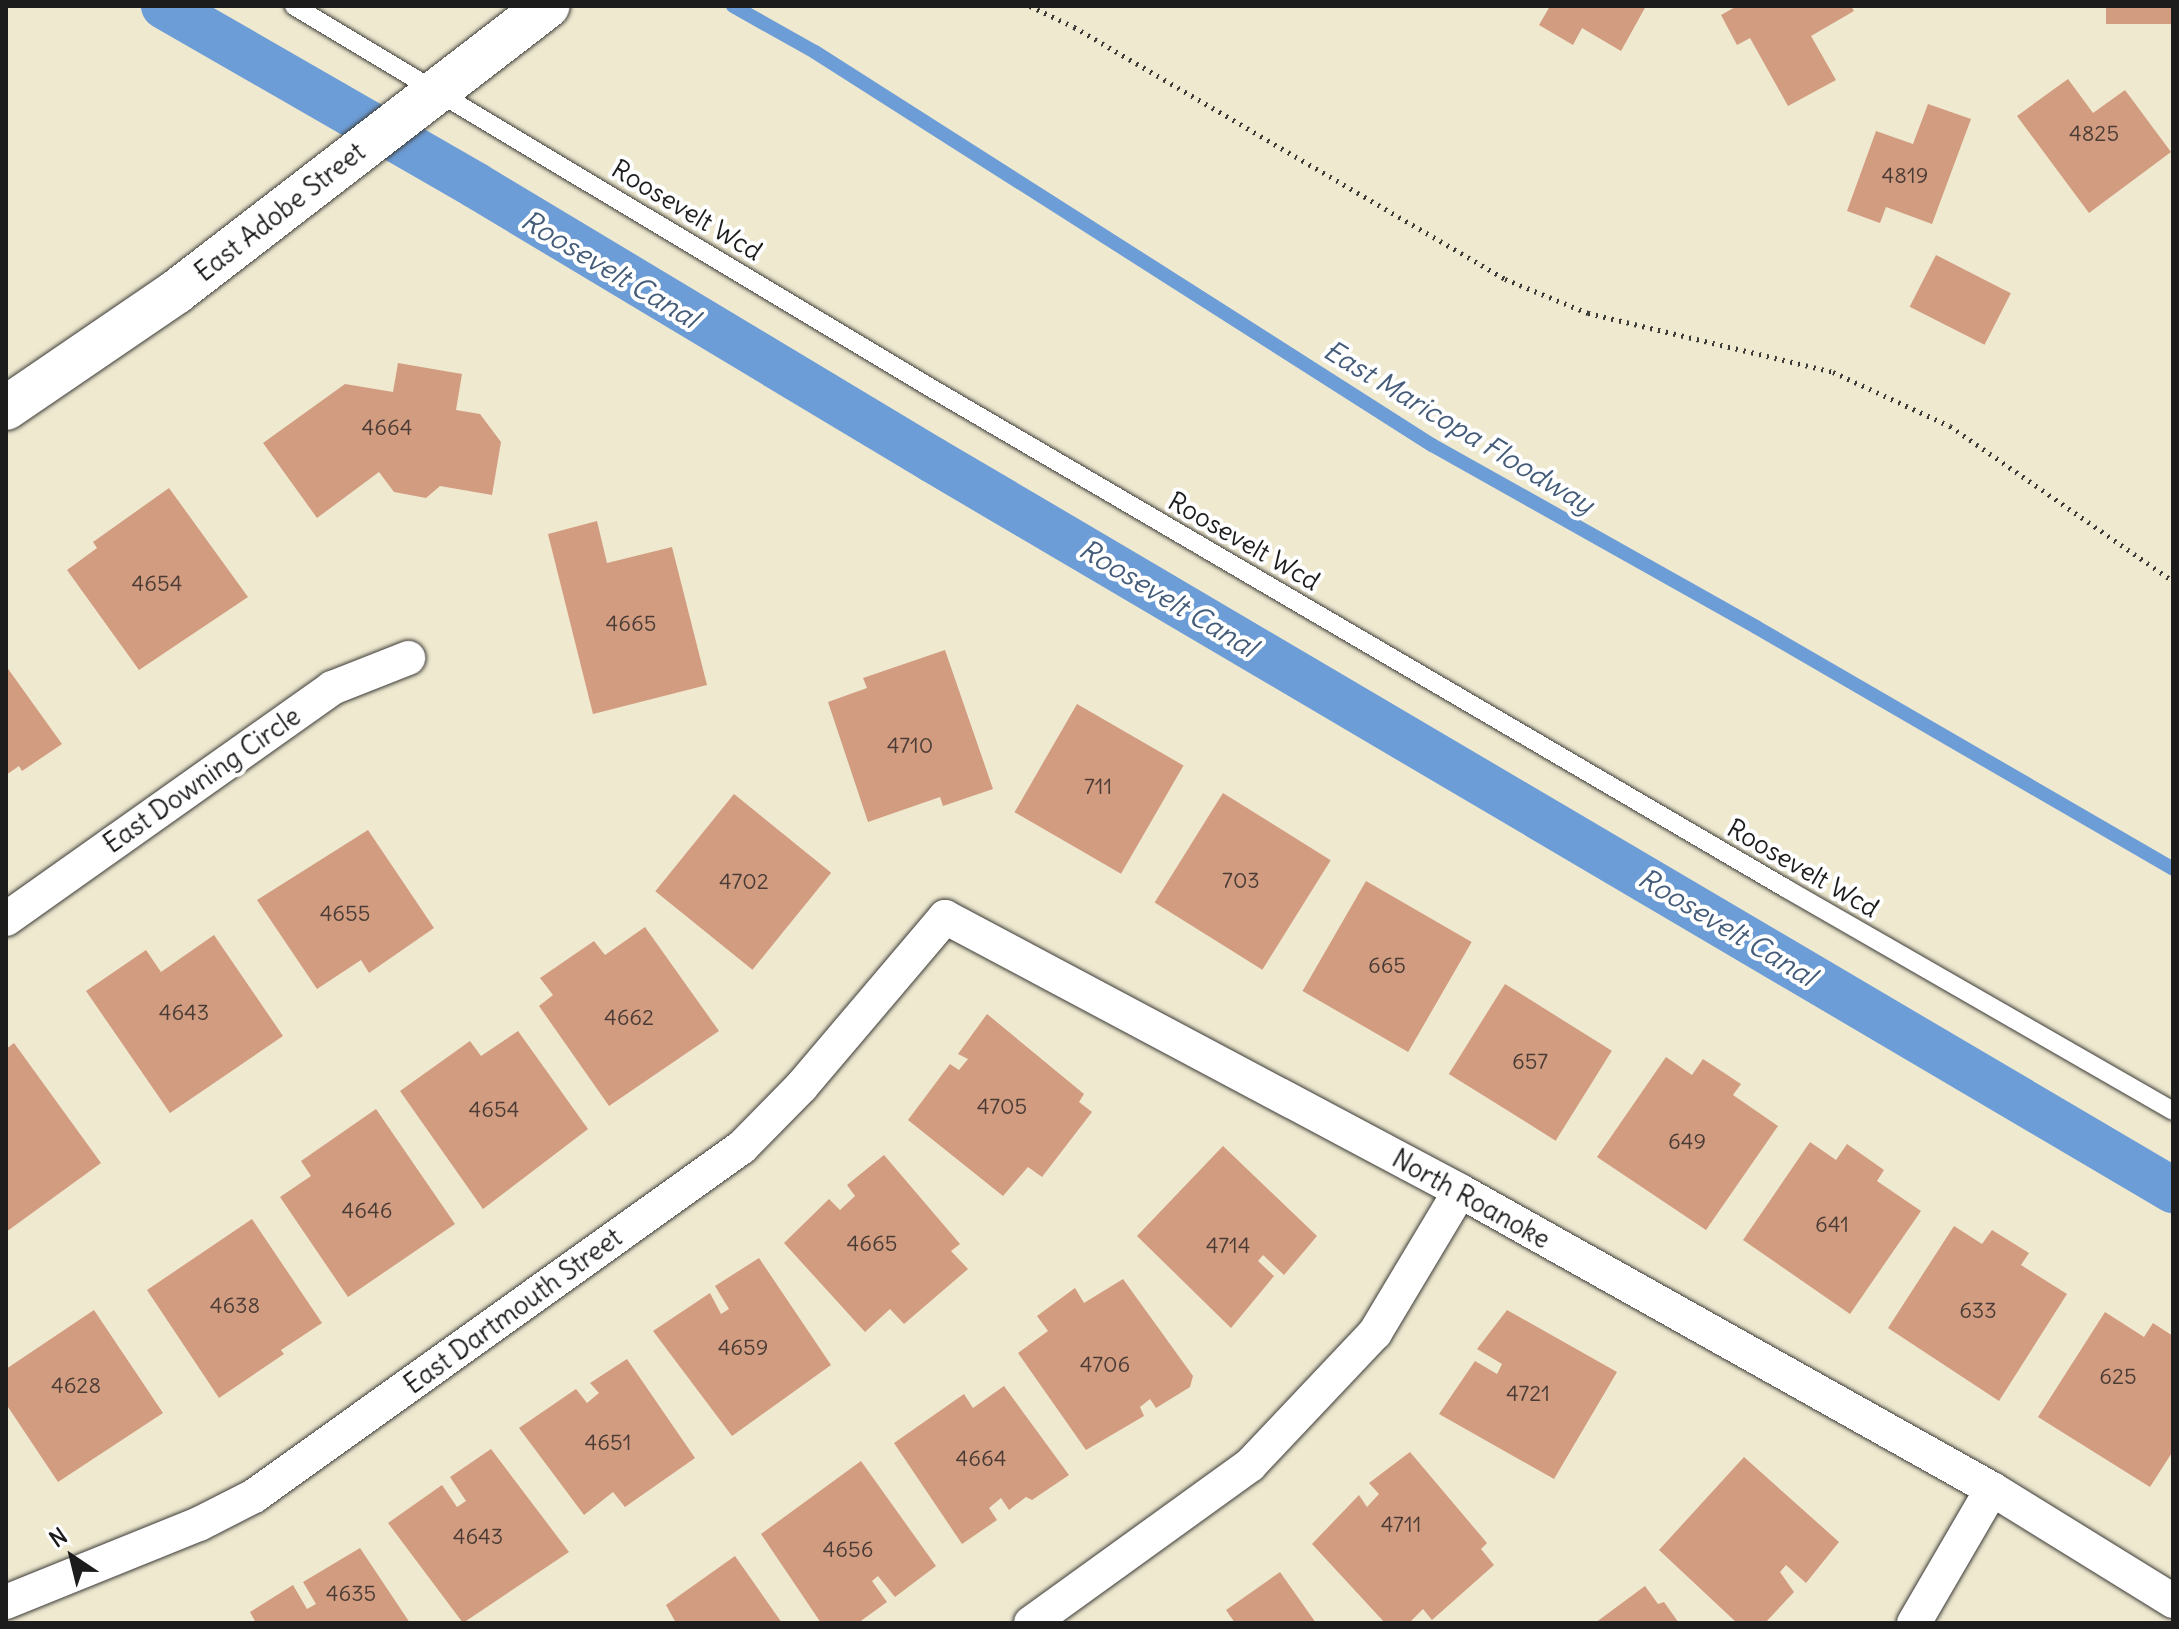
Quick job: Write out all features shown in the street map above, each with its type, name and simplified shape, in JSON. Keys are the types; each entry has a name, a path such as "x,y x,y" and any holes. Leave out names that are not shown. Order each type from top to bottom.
{"street":[{"name":"East Adobe Street","path":"6,408 176,292 548,6"},
{"name":"East Downing Circle","path":"6,919 332,688 408,658"},
{"name":"North Roanoke","path":"945,917 1460,1191 1992,1489 2173,1601"},
{"name":"East Dartmouth Street","path":"6,1602 199,1524 254,1496 742,1147 801,1087 945,917"},
{"path":"1031,1623 1250,1465 1375,1333 1460,1191"},
{"path":"1914,1623 1992,1489"}],"lane":[{"name":"Roosevelt Wcd","path":"294,6 427,98 2173,1111"}],"path":[{"path":"1030,6 1074,27 1505,279 1588,313 1833,372 1950,426 2173,581"}],"building":[{"path":"1550,6 1646,6 1621,51 1582,28 1573,45 1539,25"},
{"path":"1737,6 1851,6 1854,11 1811,36 1836,80 1788,106 1750,38 1737,45 1721,15"},
{"path":"2106,6 2173,6 2173,24 2106,24"},
{"path":"2068,79 2093,113 2125,90 2171,152 2089,213 2017,116"},
{"path":"1928,104 1971,119 1932,224 1886,207 1880,223 1847,211 1876,131 1913,144"},
{"path":"1936,255 2011,293 1985,345 1910,307"},
{"path":"398,363 462,374 456,410 480,414 501,442 492,495 440,486 426,498 394,492 379,472 317,518 263,443 345,384 393,392"},
{"path":"169,488 248,597 139,670 67,570 97,548 93,542"},
{"path":"597,521 607,563 672,547 707,685 593,714 548,534"},
{"path":"945,650 993,789 943,806 940,797 868,822 828,702 867,688 863,678"},
{"path":"6,666 62,744 22,771 19,766 6,775"},
{"path":"1077,704 1184,765 1121,874 1014,812"},
{"path":"1223,793 1331,860 1262,970 1155,902"},
{"path":"734,794 831,873 752,970 655,891"},
{"path":"368,830 434,928 369,973 361,960 317,989 257,900"},
{"path":"1366,881 1472,942 1408,1052 1302,991"},
{"path":"645,927 719,1031 609,1106 539,1006 553,995 540,978 594,941 605,955"},
{"path":"214,935 283,1036 170,1113 86,991 146,950 161,972"},
{"path":"1505,984 1612,1051 1556,1141 1449,1074"},
{"path":"987,1014 1084,1094 1079,1102 1092,1112 1042,1177 1028,1167 1003,1196 908,1120 950,1064 959,1070 968,1059 958,1054"},
{"path":"518,1031 588,1129 483,1209 400,1091 470,1041 481,1056"},
{"path":"14,1043 101,1163 6,1232 6,1049"},
{"path":"1666,1057 1692,1075 1703,1059 1741,1084 1733,1095 1778,1126 1706,1230 1597,1157"},
{"path":"376,1109 455,1224 348,1297 280,1197 311,1176 301,1161"},
{"path":"1810,1142 1836,1160 1847,1144 1884,1170 1877,1181 1921,1211 1850,1314 1743,1240"},
{"path":"1223,1146 1317,1236 1284,1275 1263,1255 1258,1261 1274,1276 1231,1328 1137,1236"},
{"path":"884,1155 960,1244 951,1251 968,1269 904,1324 890,1309 865,1332 784,1243 829,1199 840,1210 855,1196 847,1185"},
{"path":"252,1219 322,1323 281,1350 284,1354 219,1398 147,1290"},
{"path":"1954,1226 1982,1244 1992,1230 2029,1253 2021,1265 2067,1294 1999,1401 1888,1328"},
{"path":"759,1258 831,1365 732,1436 653,1331 710,1293 721,1314 729,1309 715,1286"},
{"path":"1123,1279 1193,1376 1190,1387 1156,1408 1150,1399 1140,1407 1144,1416 1086,1450 1018,1353 1048,1331 1037,1316 1075,1288 1084,1303"},
{"path":"94,1310 163,1413 58,1482 6,1404 6,1369"},
{"path":"1507,1310 1617,1372 1554,1479 1439,1414 1475,1361 1497,1374 1502,1364 1477,1349"},
{"path":"2105,1312 2144,1337 2153,1323 2173,1336 2173,1451 2150,1487 2038,1417"},
{"path":"627,1359 695,1458 625,1507 613,1492 584,1515 519,1428 576,1389 587,1403 599,1393 590,1383"},
{"path":"1004,1386 1069,1475 1032,1500 1026,1497 1009,1510 1001,1498 989,1508 997,1520 962,1544 894,1443 964,1394 973,1408"},
{"path":"491,1449 569,1552 463,1623 388,1523 442,1485 457,1507 466,1501 450,1477"},
{"path":"1410,1452 1487,1543 1481,1549 1494,1565 1432,1620 1423,1609 1409,1623 1385,1623 1312,1544 1359,1495 1367,1507 1379,1494 1369,1483"},
{"path":"1744,1457 1839,1542 1806,1583 1786,1565 1780,1572 1794,1592 1765,1623 1737,1623 1659,1550"},
{"path":"861,1461 936,1566 895,1597 878,1576 872,1581 887,1602 858,1623 821,1623 761,1534"},
{"path":"360,1548 410,1623 256,1623 250,1612 293,1585 307,1609 316,1604 303,1582"},
{"path":"735,1556 782,1623 676,1623 666,1605"},
{"path":"1280,1572 1316,1623 1235,1623 1226,1610"},
{"path":"1645,1586 1658,1604 1664,1602 1679,1623 1595,1623"}],"waterway":[{"name":"Roosevelt Canal","path":"164,6 475,185 933,460 2173,1190"},
{"name":"East Maricopa Floodway","path":"733,6 815,52 1432,445 1756,627 2173,869"}]}
